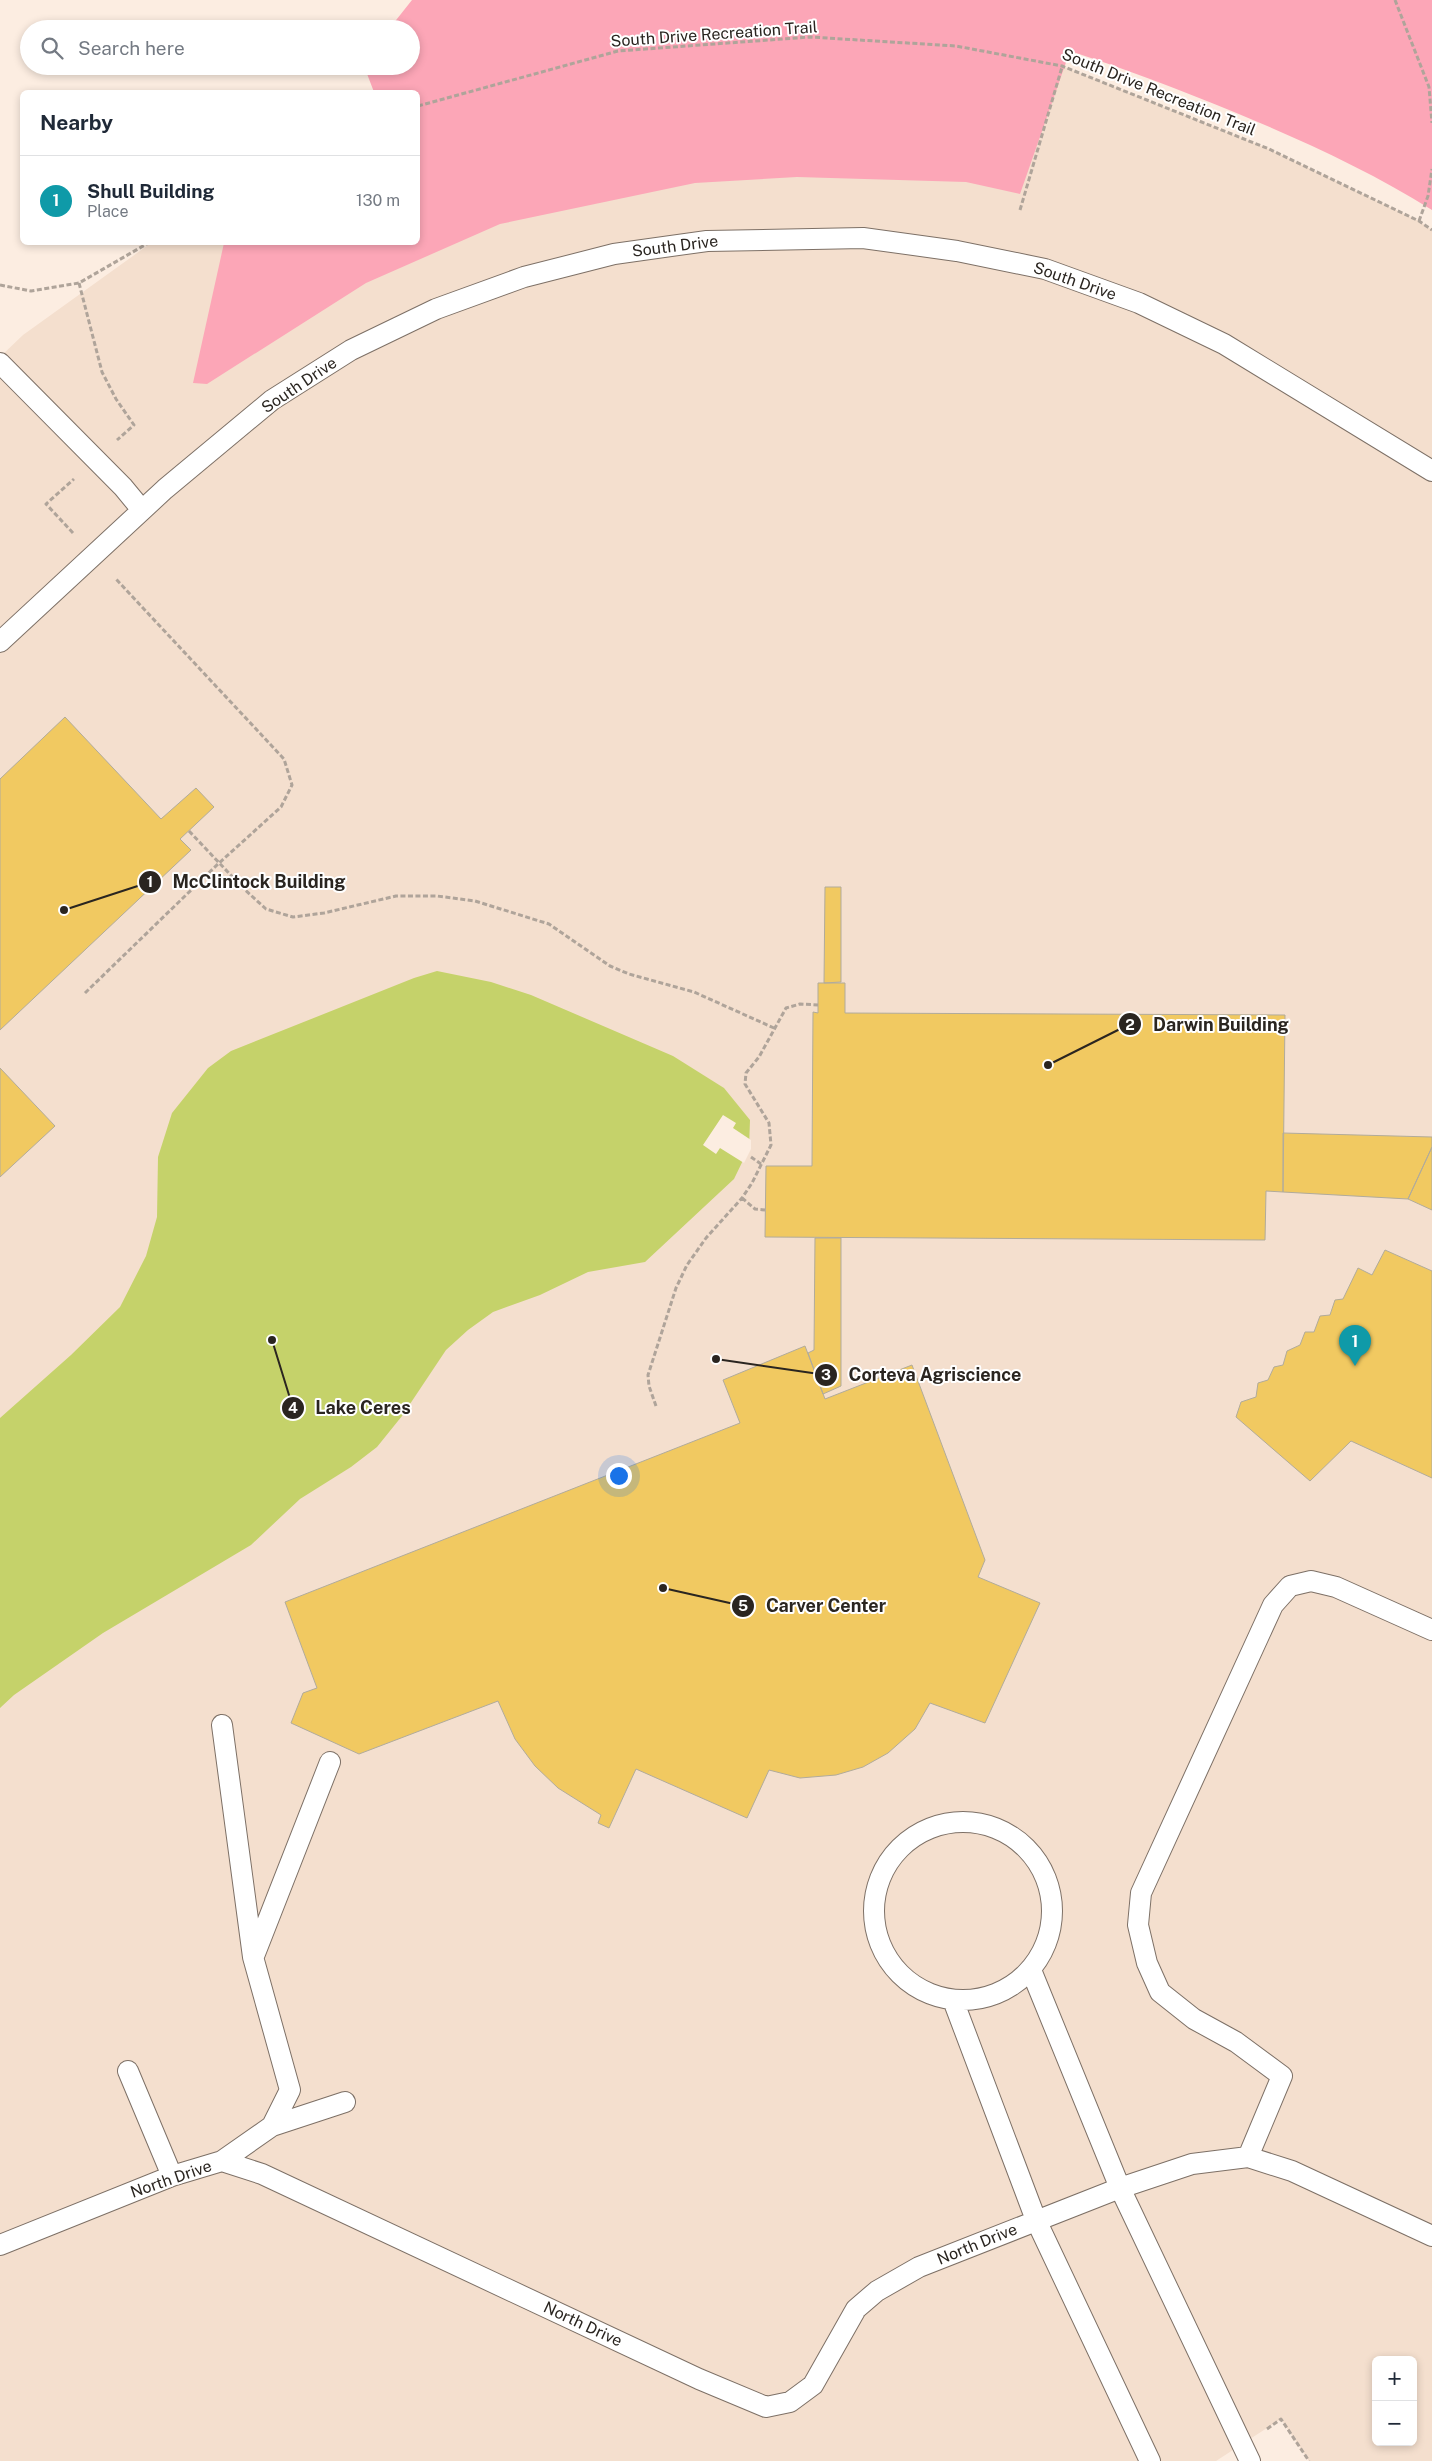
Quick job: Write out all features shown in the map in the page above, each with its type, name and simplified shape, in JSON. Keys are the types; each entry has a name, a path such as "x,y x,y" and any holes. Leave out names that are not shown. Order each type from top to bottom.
{"lane":[{"name":"South Drive","path":"0,642 142,510 272,400 351,350 436,309 524,277 614,254 707,241 863,238 957,251 1045,269 1139,303 1224,344 1432,471"},
{"path":"0,363 96,460 142,510"},
{"path":"1432,1630 1336,1587 1311,1581 1290,1586 1273,1605 1141,1893 1138,1925 1147,1963 1160,1992 1194,2019 1236,2042 1282,2076 1248,2157 1292,2170 1432,2236"},
{"path":"222,1724 253,1957 290,2090 272,2126"},
{"path":"253,1957 330,1762"},
{"path":"957,1822 974,1822 1006,1833 1033,1854 1049,1884 1053,1917 1044,1950 1031,1970 1010,1987 995,1995 977,2000 953,2000 922,1991 906,1980 893,1967 883,1952 876,1934 874,1916 875,1897 880,1879 897,1850 925,1830 957,1822"},
{"path":"1031,1970 1120,2188 1250,2461"},
{"path":"953,2000 1036,2220 1150,2461"},
{"path":"128,2071 172,2176"},
{"path":"222,2162 272,2126 345,2102"},
{"name":"North Drive","path":"0,2245 172,2176 222,2162 262,2174 714,2386 766,2407 790,2402 813,2385 856,2309 878,2291 919,2266 1120,2188 1192,2164 1248,2157"}],"path":[{"path":"1395,0 1429,87 1432,123"},
{"name":"South Drive Recreation Trail","path":"420,105 618,51 810,37 956,46 1062,66 1269,149 1419,221 1432,230"},
{"path":"1020,210 1062,66"},
{"path":"1419,221 1428,196 1432,169"},
{"path":"0,285 30,291 79,283 145,245"},
{"path":"79,283 102,372 116,399 134,425 46,504 284,759 292,785 281,806 218,864 86,993"},
{"path":"189,831 218,864 266,908 293,917 324,913 396,896 438,896 475,902 549,924 610,966 629,974 694,992 774,1028"},
{"path":"656,1406 649,1386 648,1374 676,1288 687,1265 706,1238 742,1198 771,1145 769,1123 745,1084 746,1073 759,1057 786,1008 800,1004 818,1005"},
{"path":"751,1157 761,1164"},
{"path":"742,1198 755,1209 766,1210"}],"shaded area":[{"path":"412,0 1432,0 1432,210 1360,169 1285,134 1173,88 1070,51 1020,194 966,182 797,177 695,183 500,224 366,283 207,384 193,383 224,245 420,245 420,90 373,90 367,75 420,75 420,20 396,20"},
{"path":"1062,66 1269,149 1419,221 1432,230 1432,2461 1309,2461 1281,2419 1216,2461 0,2461 0,357 23,335 148,245 420,245 420,241"},
{"path":"437,971 491,982 531,995 673,1056 724,1088 750,1120 749,1148 734,1179 645,1262 588,1272 540,1295 493,1312 468,1330 446,1350 402,1416 377,1447 351,1467 300,1499 251,1545 103,1633 14,1695 0,1708 0,1418 71,1355 120,1307 146,1256 157,1217 158,1157 172,1113 208,1068 231,1051 414,978"}],"pier":[{"path":"723,1115 736,1123 733,1128 751,1140 751,1149 744,1163 720,1148 716,1154 703,1145"}],"building":[{"path":"65,717 161,819 196,788 214,807 180,839 191,850 0,1030 0,779"},
{"path":"825,887 841,887 841,982 824,983"},
{"path":"818,983 845,983 845,1013 1285,1015 1283,1192 1266,1191 1265,1240 765,1237 766,1166 812,1166 813,1012 818,1013"},
{"path":"0,1068 55,1126 0,1177"},
{"path":"1283,1133 1432,1137 1432,1147 1408,1199 1283,1192"},
{"path":"1432,1147 1432,1210 1408,1199"},
{"path":"815,1238 841,1238 841,1386 823,1394 808,1353 814,1350"},
{"path":"1385,1250 1432,1271 1432,1478 1351,1441 1310,1481 1236,1417 1241,1402 1256,1397 1258,1383 1268,1380 1274,1367 1283,1365 1287,1351 1300,1345 1305,1332 1314,1332 1320,1316 1330,1315 1335,1300 1343,1299 1358,1268 1372,1275"},
{"path":"805,1346 825,1399 912,1365 985,1560 978,1577 1040,1603 985,1723 930,1703 915,1729 888,1753 863,1767 836,1775 800,1778 769,1770 747,1818 636,1769 609,1828 598,1823 601,1815 558,1788 535,1766 515,1739 498,1701 359,1754 291,1723 303,1693 317,1688 285,1602 740,1423 723,1380"}],"place":[{"name":"McClintock Building","path":"64,910"},
{"name":"Darwin Building","path":"1048,1065"},
{"name":"Lake Ceres","path":"272,1340"},
{"name":"Corteva Agriscience","path":"716,1359"},
{"name":"Shull Building","path":"1355,1366"},
{"name":"Carver Center","path":"663,1588"}]}
